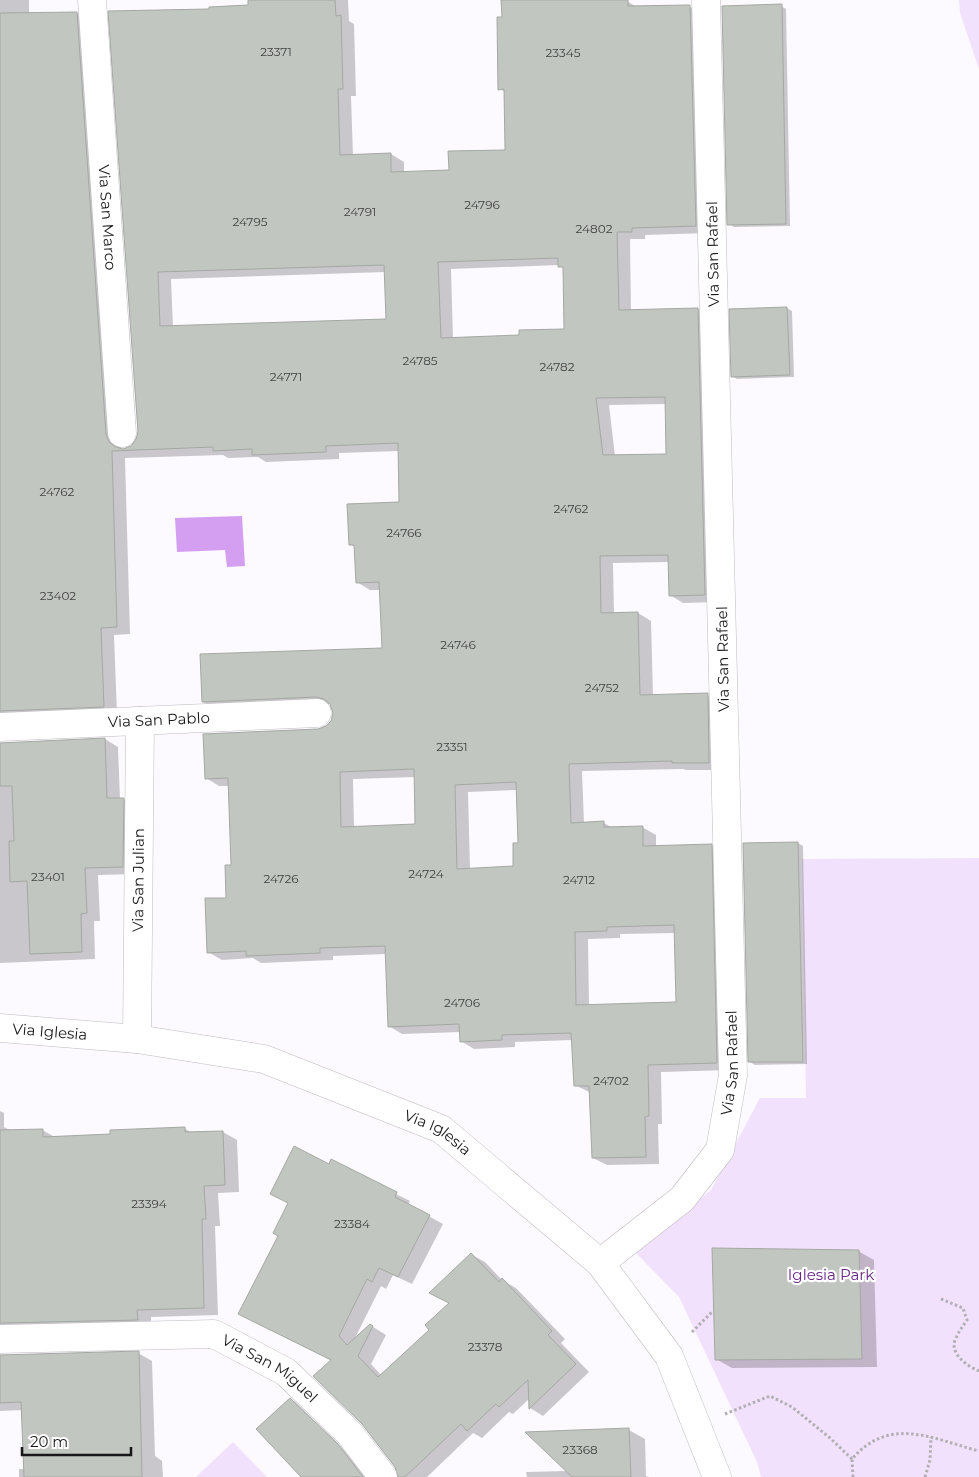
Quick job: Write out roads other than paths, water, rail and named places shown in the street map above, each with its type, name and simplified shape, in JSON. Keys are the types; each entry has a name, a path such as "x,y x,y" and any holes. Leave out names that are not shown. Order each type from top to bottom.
{"street":[{"name":"Via San Marco","path":"92,0 122,433"},
{"name":"Via San Rafael","path":"600,1263 682,1200 720,1150 734,1075 706,0"},
{"name":"Via San Pablo","path":"0,727 317,713"},
{"name":"Via San Julian","path":"137,1039 140,721"},
{"name":"Via Iglesia","path":"0,1028 137,1039 264,1060 441,1128 600,1263 669,1356 717,1477"},
{"name":"Via San Miguel","path":"0,1339 214,1334 286,1372 350,1434 383,1477"}],"park label":[{"name":"Iglesia Park","path":"831,1275"}]}
